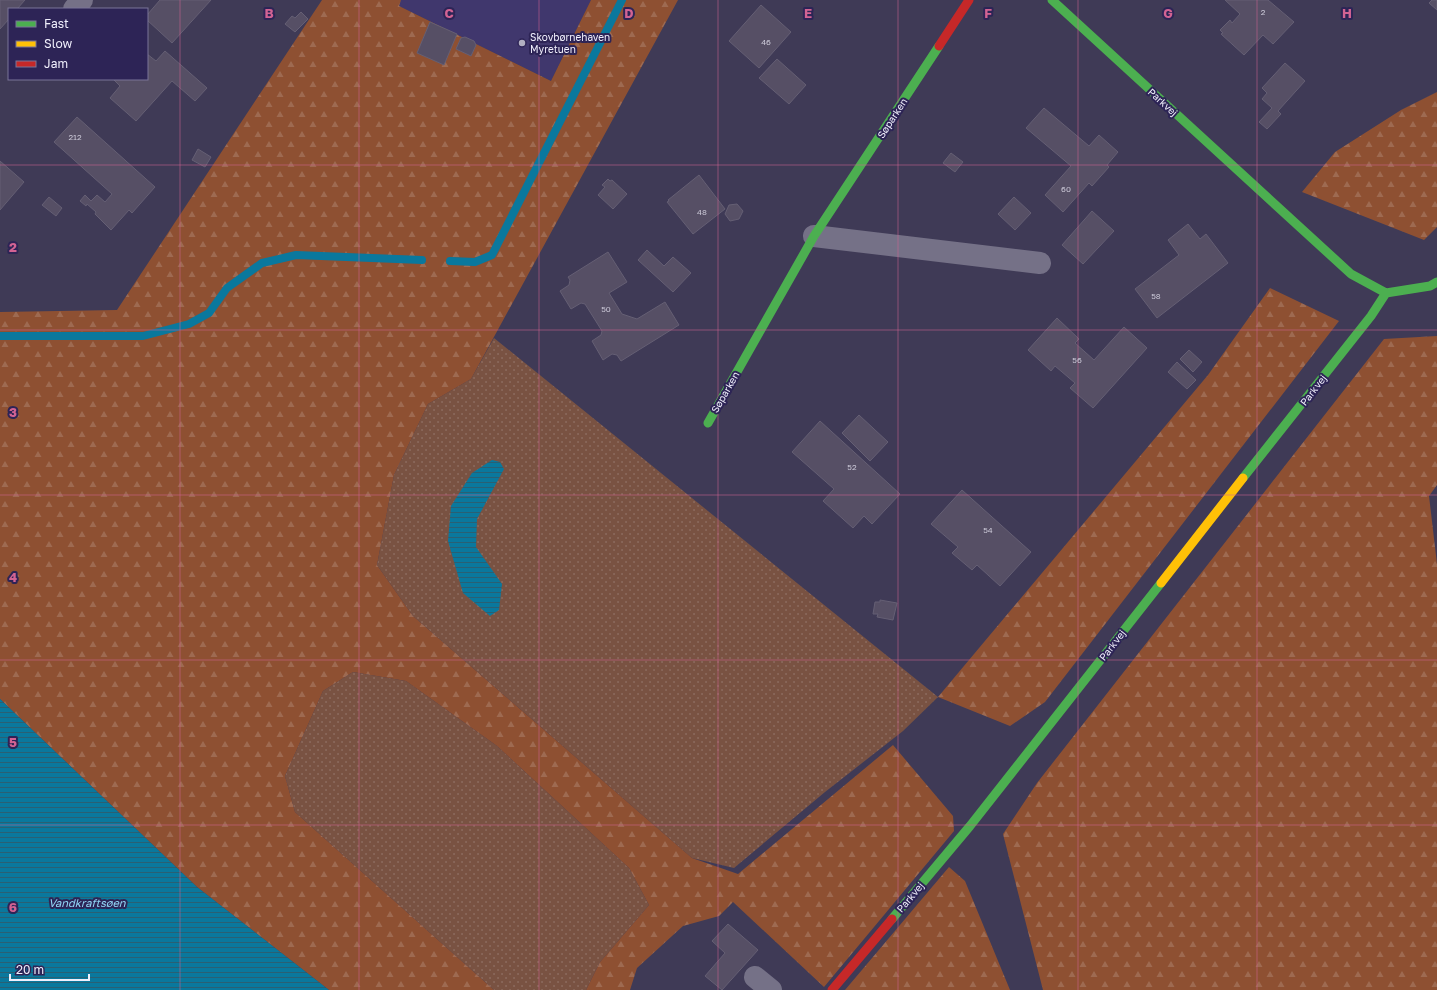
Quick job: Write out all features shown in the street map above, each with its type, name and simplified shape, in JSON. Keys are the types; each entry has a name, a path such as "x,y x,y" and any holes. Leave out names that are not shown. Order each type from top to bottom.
{"street":[{"path":"75,8 82,0"},
{"name":"Søparken","path":"708,423 814,236 970,0"},
{"name":"Parkvej","path":"832,990 970,826 1371,316 1386,294 1351,274 1052,0"},
{"path":"814,236 1040,263"},
{"path":"1386,294 1430,286 1437,282"}],"shaded area":[{"name":"Skovbørnehaven Myretuen","path":"401,0 591,0 551,81 399,6"},
{"path":"494,338 938,697 903,731 825,792 734,868 692,858 413,616 377,565 394,475 428,404 471,379"},
{"path":"353,672 406,681 497,746 629,868 649,905 600,962 586,990 494,990 295,812 285,776 323,691"}],"green space":[{"path":"322,0 401,0 399,6 551,81 591,0 678,0 471,379 428,404 394,475 377,565 413,616 692,858 738,874 893,745 953,816 954,831 824,987 733,902 719,916 683,926 637,968 630,990 586,990 600,962 649,905 629,868 497,746 406,681 353,672 323,691 285,776 295,812 494,990 329,990 197,887 0,699 0,312 117,310"},
{"path":"1437,92 1437,227 1424,240 1302,192 1335,152 1401,110"},
{"path":"1270,288 1339,321 1045,702 1010,726 938,697 1208,375"},
{"path":"1437,336 1437,485 1429,496 1437,564 1437,990 1043,990 1003,834 1037,783 1384,339"},
{"path":"949,867 965,881 1010,990 845,990"}],"water":[{"path":"492,460 500,462 504,469 477,519 476,547 502,584 499,610 490,616 463,593 448,541 451,506 472,473"},
{"name":"Vandkraftsøen","path":"0,699 197,887 329,990 0,990"}],"building":[{"path":"0,0 25,0 18,8 8,8 8,20 0,29"},
{"path":"160,0 211,0 172,43 148,21 148,14"},
{"path":"1225,0 1268,0 1294,22 1273,44 1263,35 1244,55 1221,34 1223,33 1220,30 1230,20 1232,23 1240,14"},
{"path":"1432,0 1437,0 1437,10 1429,3"},
{"path":"761,5 791,32 759,68 729,41"},
{"path":"301,12 308,19 295,32 285,24 292,16 295,18"},
{"path":"430,22 457,34 444,65 417,53"},
{"path":"465,37 474,41 476,45 471,56 456,49 461,38"},
{"path":"165,51 207,88 195,101 172,81 136,121 110,98 120,86 114,80 148,80 148,55 156,61"},
{"path":"777,59 806,85 789,104 759,78"},
{"path":"1285,63 1305,81 1278,111 1281,114 1267,129 1259,122 1272,108 1262,99 1267,93 1262,88"},
{"path":"1044,108 1089,146 1099,135 1118,152 1107,165 1109,167 1092,186 1089,183 1063,212 1045,195 1071,166 1026,128"},
{"path":"77,117 155,187 132,213 129,210 111,230 95,214 96,212 87,204 86,206 80,201 85,195 91,201 97,195 105,202 112,194 54,142"},
{"path":"198,149 211,157 205,167 192,160"},
{"path":"951,153 963,162 955,172 943,163"},
{"path":"0,161 24,182 0,210"},
{"path":"699,175 725,209 693,234 667,202"},
{"path":"608,179 610,181 612,180 627,194 613,209 598,195 605,187 602,185"},
{"path":"49,197 62,208 56,216 42,205"},
{"path":"1014,197 1031,213 1015,230 998,214"},
{"path":"737,204 743,211 739,219 730,221 725,214 729,205"},
{"path":"1092,211 1114,231 1083,264 1062,245"},
{"path":"1188,224 1200,239 1206,234 1228,263 1157,318 1135,289 1179,255 1168,240"},
{"path":"647,250 664,266 673,257 691,273 673,292 638,260"},
{"path":"608,252 627,282 609,293 622,314 637,319 665,302 679,325 621,361 617,355 612,354 603,360 592,341 601,335 602,331 585,304 581,303 571,309 560,291 569,285 570,280 568,277"},
{"path":"1057,318 1079,339 1075,343 1094,360 1124,327 1147,348 1093,408 1070,388 1075,383 1055,366 1051,371 1028,350"},
{"path":"1189,350 1202,362 1193,372 1180,359"},
{"path":"1177,362 1196,380 1187,389 1168,372"},
{"path":"859,415 888,442 870,461 842,433"},
{"path":"820,421 900,494 872,524 864,516 853,528 823,501 834,489 792,452"},
{"path":"962,490 1031,552 1000,586 977,565 972,570 952,553 958,547 931,524"},
{"path":"880,600 897,603 893,620 877,617 878,614 873,614 875,602 880,602"},
{"path":"728,924 758,950 722,990 705,976 725,953 712,941"}],"waterway":[{"path":"450,261 475,262 492,255 622,0"},
{"path":"0,336 143,336 189,324 209,313 227,288 262,263 296,255 422,260"}],"traffic: fast":[{"path":"1052,0 1351,274 1386,293 1430,286 1437,282"},
{"path":"708,423 814,236 939,46"},
{"path":"1243,478 1371,316 1386,293"},
{"path":"892,919 970,826 1161,583"}],"traffic: slow":[{"path":"1161,583 1243,478"}],"traffic: jam":[{"path":"939,46 969,0"},
{"path":"832,990 892,919"}],"place":[{"name":"Skovbørnehaven Myretuen","path":"522,43"}]}
